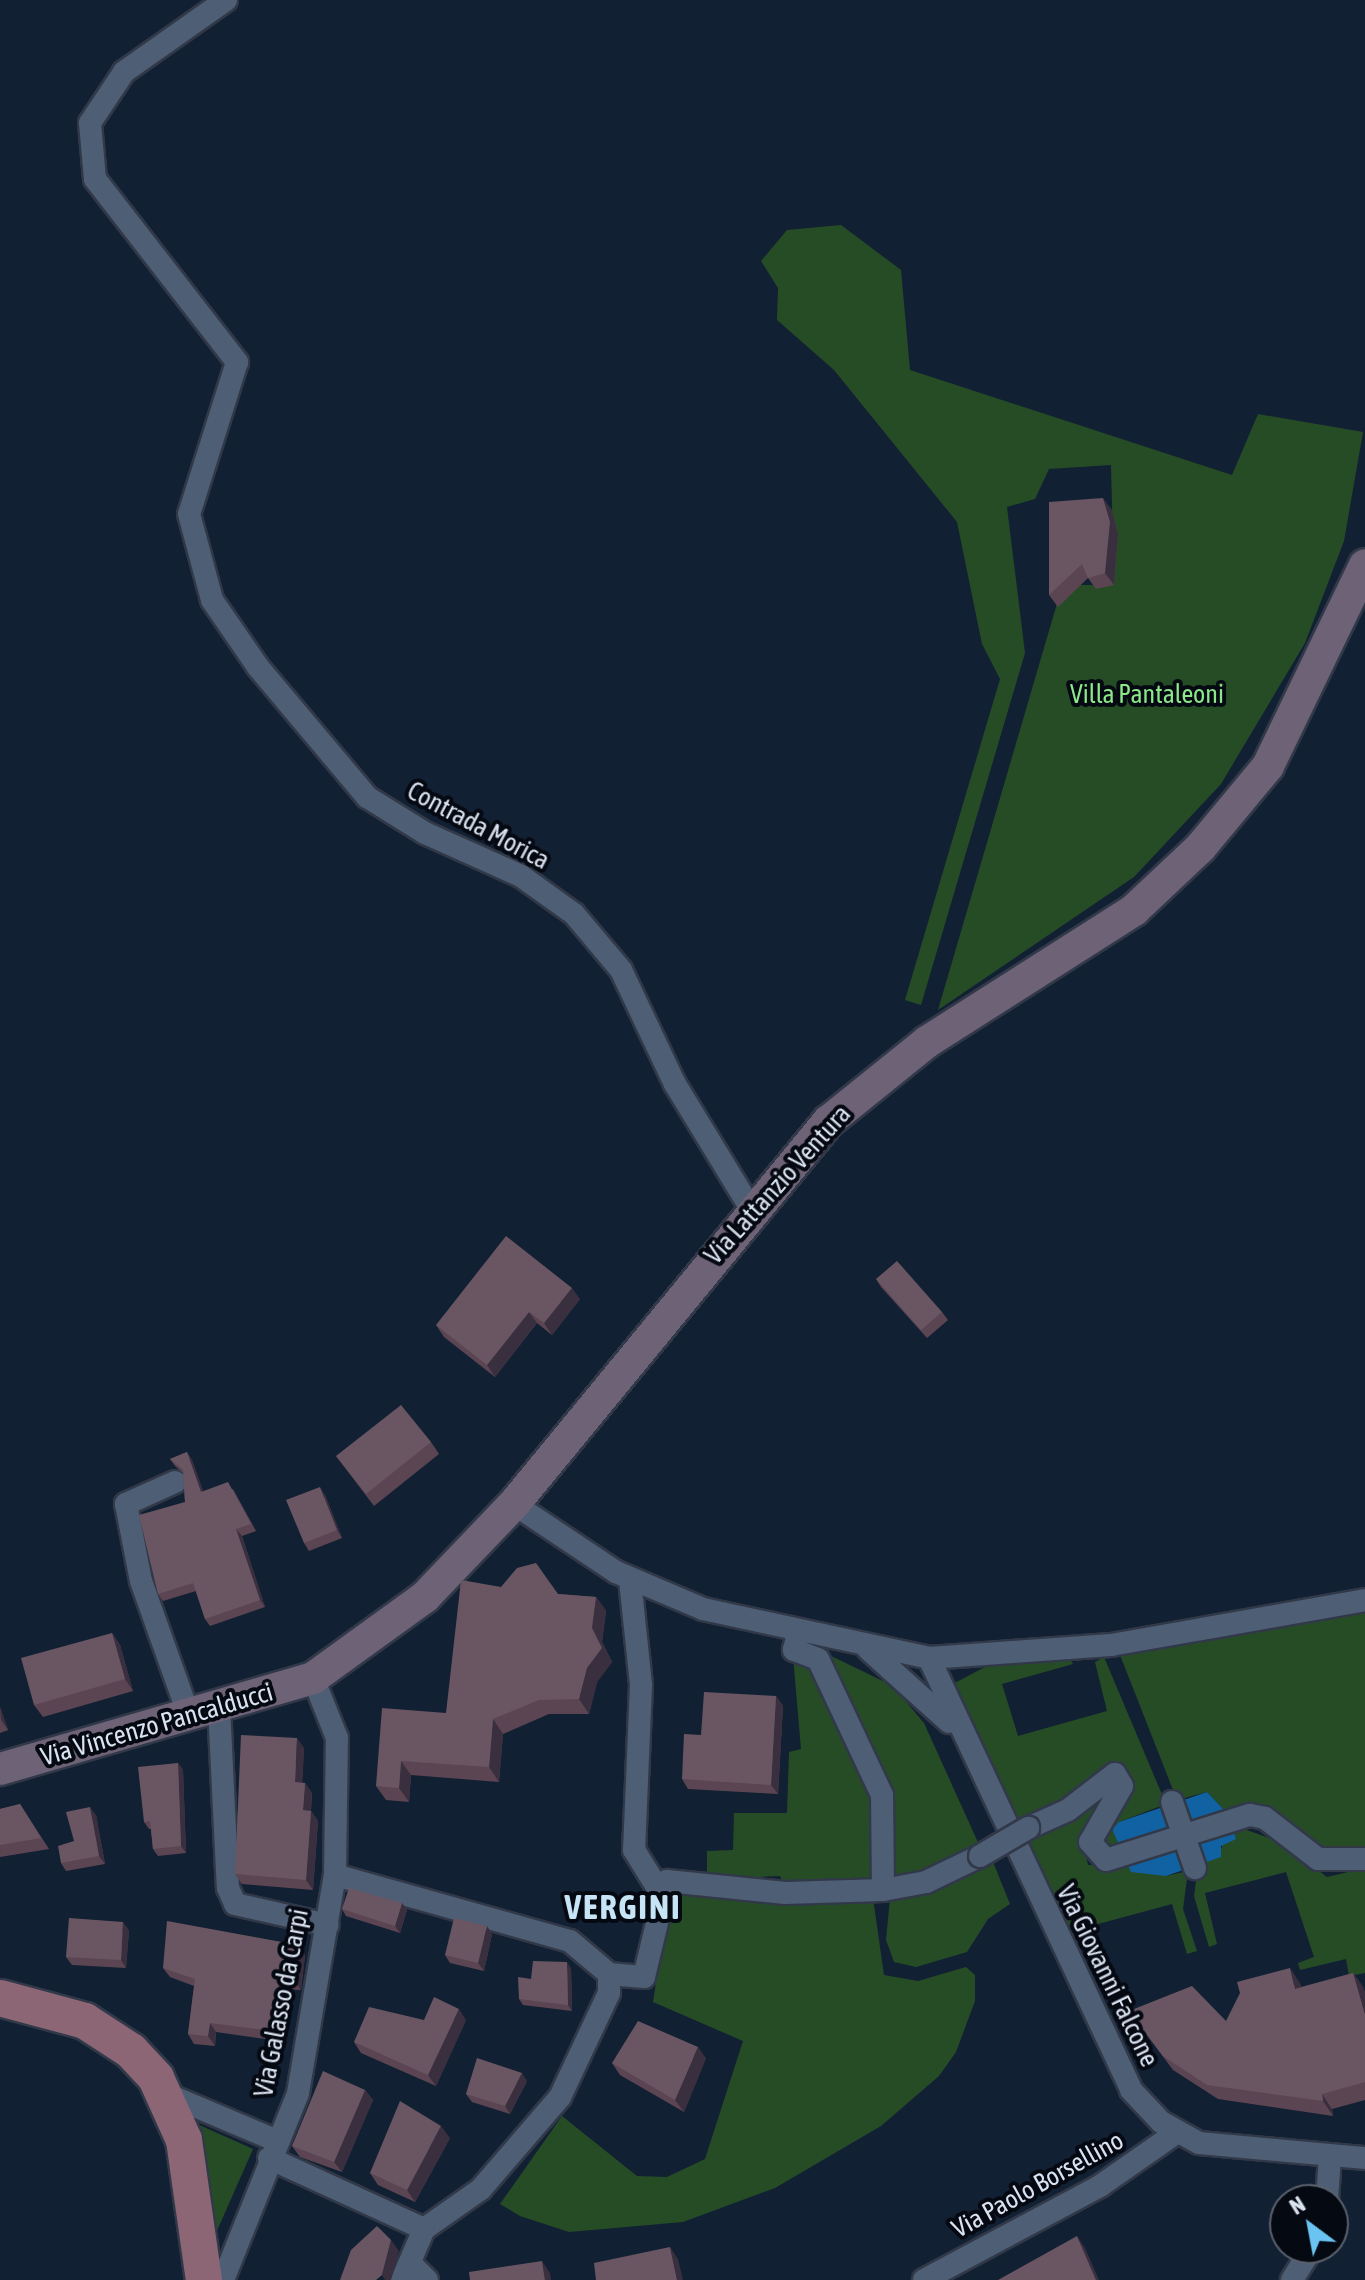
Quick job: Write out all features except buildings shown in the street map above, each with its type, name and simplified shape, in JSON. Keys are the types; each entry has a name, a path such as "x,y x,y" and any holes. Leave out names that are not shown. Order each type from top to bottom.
{"main road":[{"name":"Via Lattanzio Ventura","path":"313,1678 425,1597 514,1504 751,1209 829,1121 927,1042 1134,910 1200,848 1268,766 1365,565"},
{"name":"Via Vincenzo Pancalducci","path":"0,1769 313,1678"},
{"path":"0,1998 85,2021 131,2051 166,2094 184,2140 204,2280"}],"street":[{"name":"Contrada Morica","path":"226,0 124,72 90,123 95,179 237,362 189,514 212,600 258,667 367,797 425,833 521,876 574,914 621,970 675,1084 751,1209"},
{"path":"175,1482 126,1504 141,1581 204,1712 235,1904 328,1925"},
{"path":"514,1504 630,1580 703,1609 798,1633 929,1658 1111,1645 1365,1600"},
{"path":"630,1580 641,1685 634,1850 666,1890 785,1893 883,1890 926,1882 1068,1810 1115,1774 1122,1786 1090,1842 1098,1857 1123,1857 1228,1818 1265,1818 1318,1859 1365,1859"},
{"path":"798,1633 794,1650 818,1659 882,1795 883,1890"},
{"name":"Via Giovanni Falcone","path":"864,1646 919,1689 965,1744"},
{"name":"Via Giovanni Falcone","path":"929,1658 965,1744 1131,2090 1176,2133 1199,2143 1365,2158"},
{"name":"Via Galasso da Carpi","path":"223,2280 298,2093 328,1925 335,1875 337,1738 313,1678"},
{"path":"1172,1802 1195,1868"},
{"path":"335,1875 570,1941 609,1974 644,1977 666,1890"},
{"path":"414,2275 424,2229 481,2189 560,2097 609,1993 609,1974"},
{"name":"Via Galasso da Carpi","path":"166,2094 273,2150"},
{"name":"Via Paolo Borsellino","path":"924,2280 1100,2186 1176,2133"},
{"path":"273,2150 424,2229"},
{"path":"1328,2184 1330,2156"}],"green space":[{"name":"Villa Pantaleoni","path":"841,225 901,270 910,370 1232,475 1258,414 1363,432 1344,541 1305,643 1221,784 1134,877 938,1010 1058,600 1076,585 1114,585 1111,465 1049,469 1035,499 1007,507 1025,653 921,1005 905,1000 1000,679 982,644 957,522 834,370 777,320 778,288 761,261 787,230"},
{"path":"1365,1609 1365,1849 1330,1854 1257,1806 1225,1811 1207,1792 1177,1800 1120,1655"},
{"path":"823,1652 893,1686 924,1723 981,1849 926,1878 886,1884 894,1833 888,1797"},
{"path":"793,1656 808,1663 872,1794 876,1883 785,1888 780,1876 707,1879 707,1851 733,1850 734,1813 787,1813 789,1752 801,1749"},
{"path":"1104,1657 1166,1804 1119,1822 1120,1850 1100,1852 1114,1805 1091,1786 1013,1828 949,1686 985,1667 1070,1659 1073,1664 1002,1684 1018,1736 1107,1711 1095,1662"},
{"path":"1116,1785 1089,1820 1083,1841 1088,1865 1126,1864 1166,1876 1188,1871 1183,1909 1197,1951 1187,1954 1172,1904 1065,1933 1020,1839"},
{"path":"1230,1824 1280,1842 1327,1877 1365,1868 1365,1973 1349,1976 1346,1959 1300,1970 1298,1963 1314,1957 1286,1872 1205,1893 1217,1944 1209,1947 1194,1896 1198,1867 1220,1852"},
{"path":"993,1862 1010,1904 988,1919 967,1952 916,1967 894,1962 886,1940 890,1898 933,1891"},
{"path":"670,1892 782,1902 873,1898 884,1975 918,1981 966,1967 975,1975 975,2001 956,2052 939,2076 881,2126 775,2188 683,2222 569,2232 520,2216 500,2204 562,2116 637,2176 667,2177 705,2159 743,2041 653,2002"},
{"path":"197,2124 253,2149 216,2233"}],"water":[{"path":"1207,1792 1225,1811 1236,1839 1221,1846 1221,1857 1166,1876 1131,1872 1112,1829 1119,1822"}],"district":[{"name":"VERGINI","path":"623,1907"}]}
